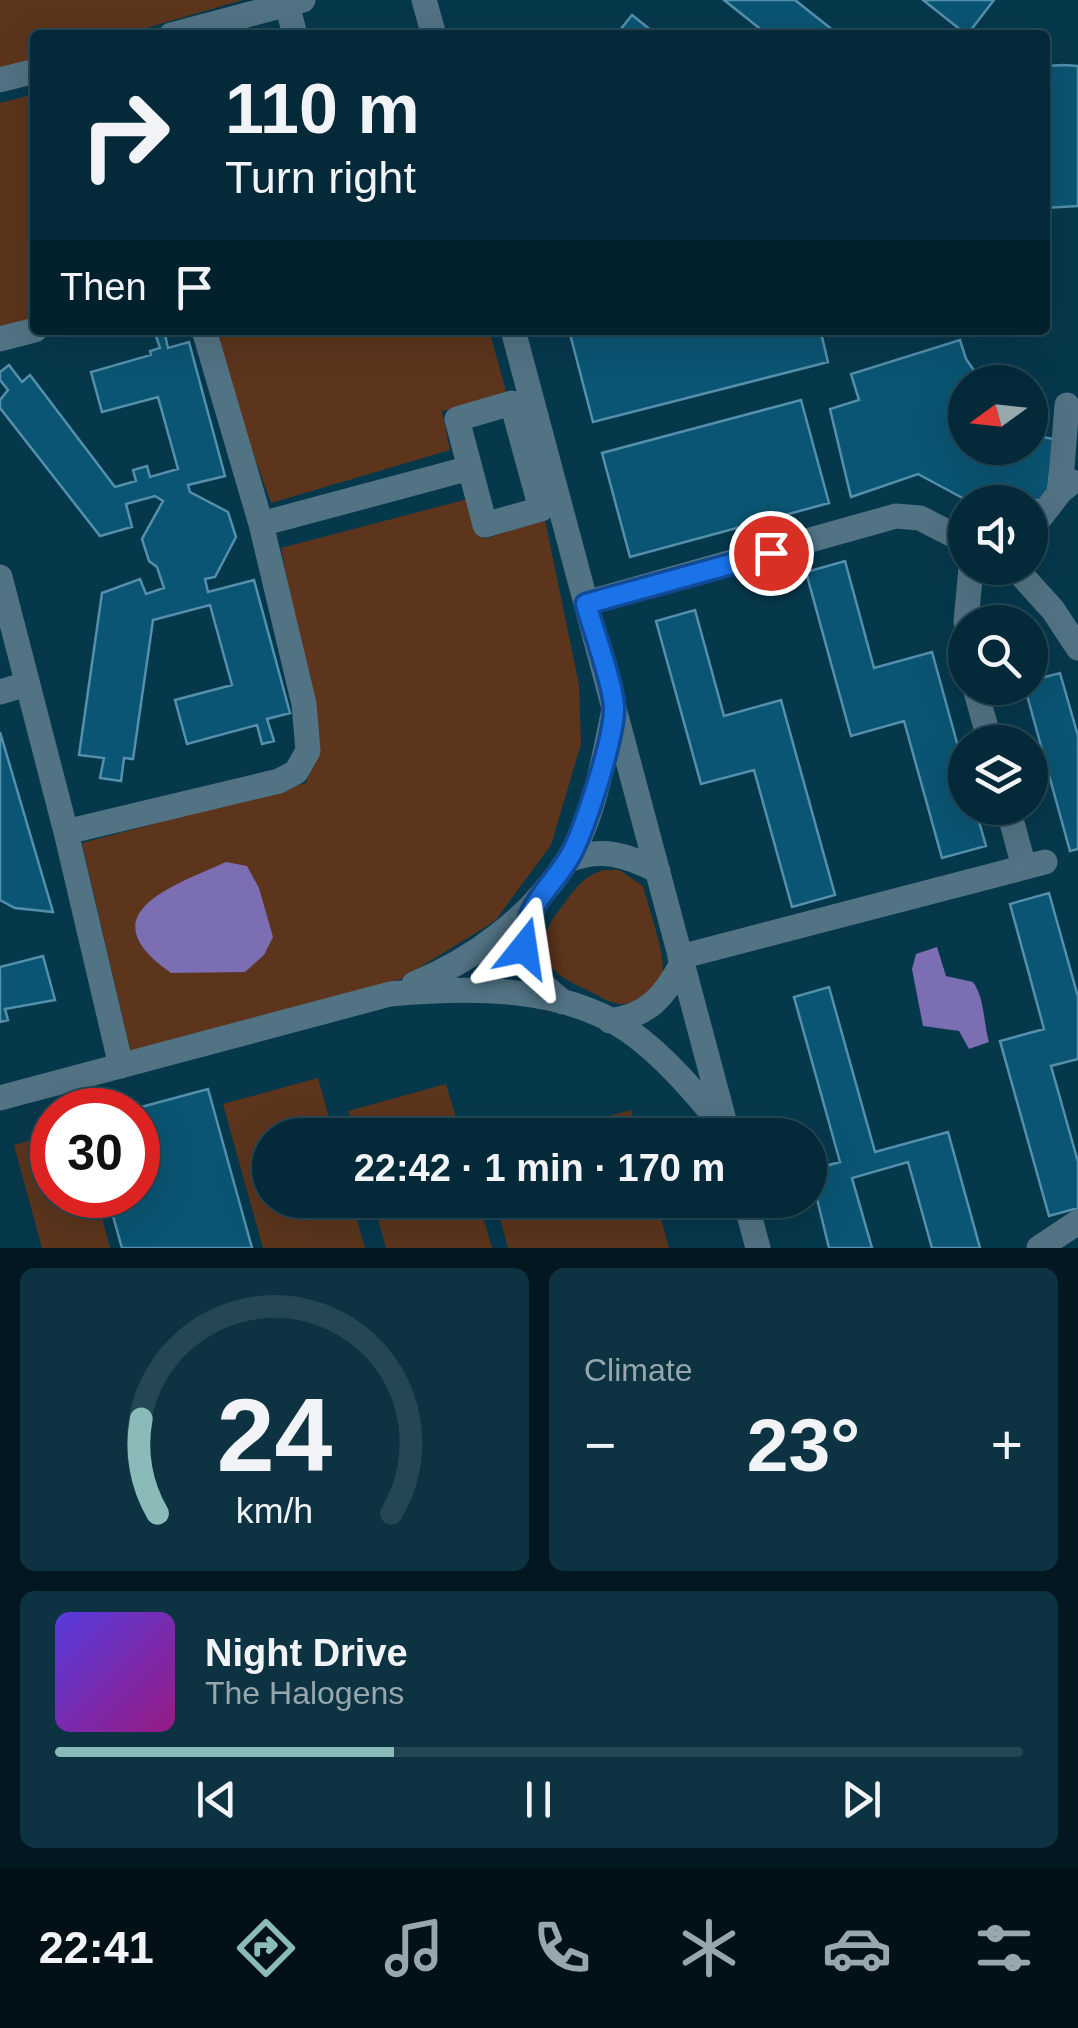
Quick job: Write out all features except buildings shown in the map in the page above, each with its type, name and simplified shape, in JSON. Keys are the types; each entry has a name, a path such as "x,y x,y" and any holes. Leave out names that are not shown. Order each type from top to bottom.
{"street":[{"path":"424,0 433,30"},
{"path":"196,30 292,1 295,30"},
{"path":"0,80 30,72"},
{"path":"0,339 30,331"},
{"path":"66,832 280,781 296,772 308,750 304,704 260,524 205,335"},
{"path":"514,335 535,450 541,510 486,525 456,418 512,403 535,450 586,604 724,1118"},
{"path":"1048,510 1069,485 1067,405"},
{"path":"260,524 470,468"},
{"path":"586,604 896,516 920,518 948,532"},
{"path":"0,577 121,1066"},
{"path":"1030,585 1053,610 1078,648"},
{"path":"0,692 27,684"},
{"path":"0,1098 390,994 479,952 537,897 568,860 584,824 614,707"},
{"path":"610,1022 630,1019 658,1001 681,960 1035,864 1016,825"},
{"path":"568,860 583,854 609,852 632,857 658,871"},
{"path":"537,897 525,932 527,965 537,980 567,1005"},
{"path":"390,994 492,991 567,1005 628,1030 695,1092 715,1118"},
{"path":"750,1218 758,1248"},
{"path":"1040,1248 1078,1222"}],"shaded area":[{"path":"0,0 243,0 139,30 30,30 30,61 0,70"},
{"path":"30,95 30,323 0,331 0,103"},
{"path":"216,335 490,335 507,395 442,411 450,450 271,503 225,375"},
{"path":"468,499 483,539 545,520 579,685 581,744 551,845 495,921 401,979 132,1058 82,843 306,783 319,743 281,548"},
{"path":"226,862 247,866 259,888 273,937 264,955 245,972 171,973 147,952 136,934 137,918 163,892"},
{"path":"604,870 619,870 643,886 662,960 662,975 654,988 627,1003 607,1000 559,974 550,966 543,947 550,923 570,896 584,880"},
{"path":"937,947 946,976 973,982 977,989 989,1042 969,1049 959,1031 923,1026 912,969 916,954"},
{"path":"318,1078 329,1118 252,1118 252,1208 223,1104"},
{"path":"446,1084 456,1118 350,1118 348,1111"},
{"path":"631,1110 633,1118 602,1118"},
{"path":"30,1140 30,1204 14,1145"},
{"path":"34,1218 102,1218 110,1248 42,1248"},
{"path":"255,1218 356,1218 365,1248 263,1248"},
{"path":"378,1218 483,1218 492,1248 386,1248"},
{"path":"500,1218 661,1218 669,1248 508,1248"}],"route":[{"path":"524,948 527,924 537,897 568,860 584,824 614,707 586,604 771,553"}]}
